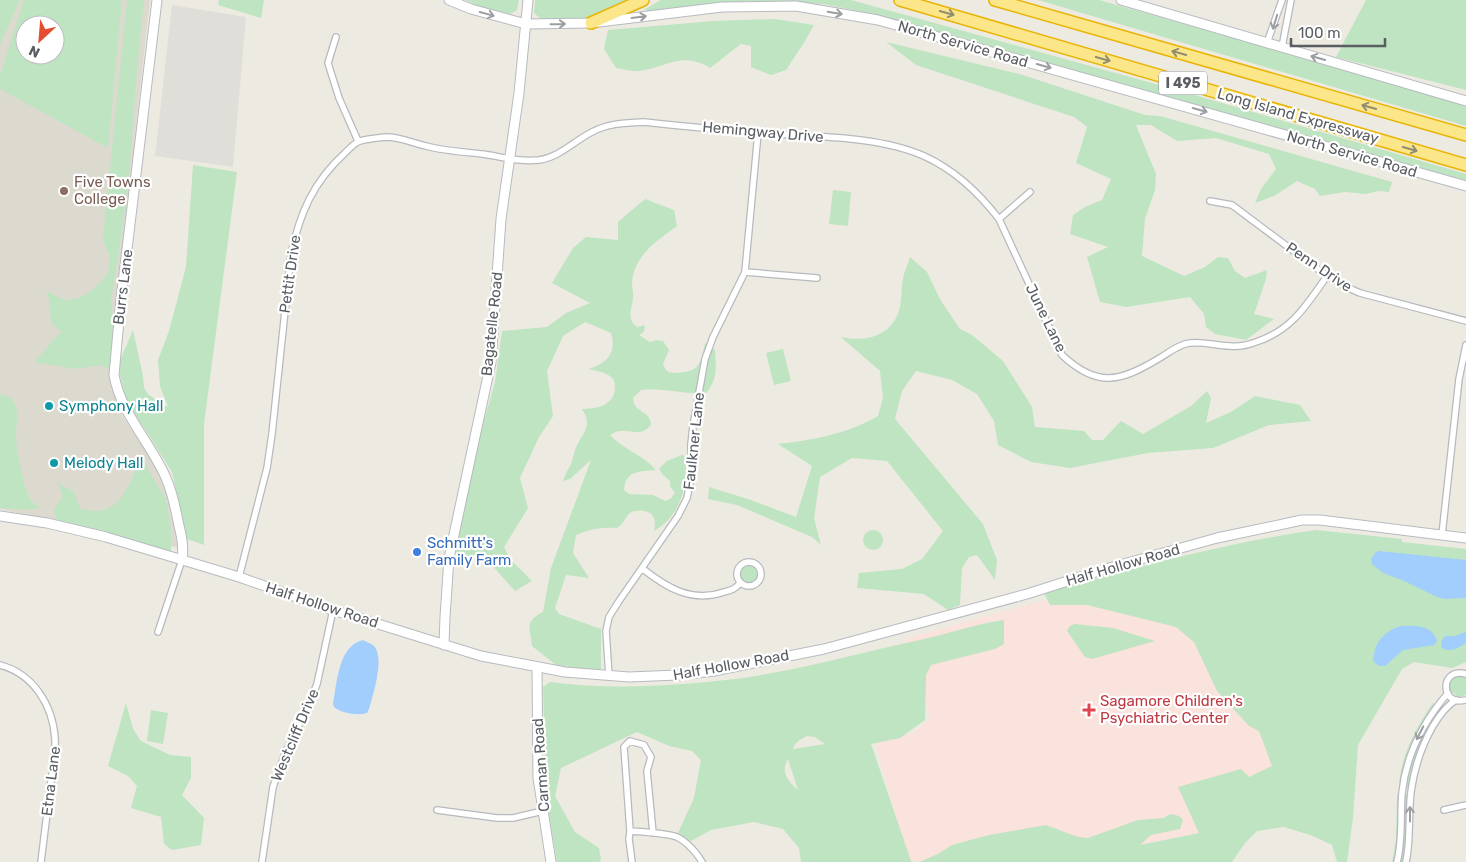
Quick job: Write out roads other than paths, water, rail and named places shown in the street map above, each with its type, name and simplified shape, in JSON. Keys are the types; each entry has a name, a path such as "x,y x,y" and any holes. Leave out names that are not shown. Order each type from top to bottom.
{"highway":[{"path":"591,23 643,0"},
{"path":"892,0 922,6"},
{"name":"Long Island Expressway","path":"900,0 1466,165"},
{"name":"Long Island Expressway","path":"996,0 1466,136"}],"main road":[{"name":"Burrs Lane","path":"157,0 119,318 114,375 123,404 160,464 166,478 176,509 183,547 182,560"},
{"name":"North Service Road","path":"449,0 471,10 526,24 591,23 722,7 796,6 878,20 1466,186"},
{"name":"Bagatelle Road","path":"444,645 449,558 491,362 502,219 519,93 528,0"},
{"path":"1120,0 1466,101"},
{"name":"Half Hollow Road","path":"0,516 73,528 239,577 333,610 482,656 537,668 609,676 661,677 732,668 824,649 1027,594 1102,570 1216,538 1302,520 1320,520 1466,538"},
{"name":"Carman Road","path":"537,668 538,778 551,862"}],"street":[{"path":"1267,43 1282,0"},
{"path":"1282,47 1292,0"},
{"path":"336,37 328,63 338,98 358,141 386,137 401,138 427,146 510,160"},
{"name":"Hemingway Drive","path":"510,160 540,160 553,156 591,132 622,123 644,122 873,142 899,147 940,164 972,188 999,219"},
{"name":"Faulkner Lane","path":"609,676 606,631 609,618 678,516 687,498 691,478 693,426 705,359 713,336 745,272 758,133"},
{"name":"Pettit Drive","path":"239,577 267,468 291,254 297,226 320,178 335,161 358,141"},
{"path":"999,219 1030,192"},
{"name":"Penn Drive","path":"1210,201 1232,204 1327,276 1344,286 1360,293 1466,320"},
{"name":"June Lane","path":"999,219 1062,355 1075,367 1088,375 1104,378 1120,377 1134,373 1184,344 1197,342 1230,346 1246,345 1279,333 1298,316 1327,276"},
{"path":"745,272 817,278"},
{"path":"1442,535 1459,379 1466,345"},
{"path":"158,632 182,560"},
{"path":"746,561 754,562 761,572 759,580 756,584 748,586 740,583 736,576 739,565 746,561"},
{"path":"643,568 669,588 698,597 716,595 734,589 740,583"},
{"name":"Westcliff Drive","path":"262,862 273,787 284,756 317,684 333,610"},
{"name":"Etna Lane","path":"0,665 10,667 28,680 43,695 53,718 56,742 41,862"},
{"path":"1456,700 1448,693 1446,684 1454,674 1465,672"},
{"path":"1397,862 1402,835 1403,792 1409,761 1420,732 1448,693"},
{"path":"1406,862 1410,834 1411,793 1419,757 1436,722 1450,704 1456,700 1466,700"},
{"path":"632,862 624,747 630,741 644,745 650,757 647,771 653,833"},
{"path":"1444,810 1466,805"},
{"path":"437,810 497,818 513,818 543,811"},
{"path":"630,831 677,837 696,853 702,862"}],"water":[{"path":"1379,551 1466,560 1466,598 1444,599 1437,597 1383,573 1372,564 1371,559"},
{"path":"1400,626 1417,626 1427,629 1432,632 1437,641 1434,645 1403,650 1385,666 1379,666 1373,661 1375,649 1380,639 1389,631"},
{"path":"1466,632 1466,643 1451,650 1442,648 1441,642 1445,636 1455,636"},
{"path":"363,640 374,646 378,659 377,677 369,709 367,713 359,714 341,711 334,707 333,704 340,666 348,650"}],"place":[{"name":"Five Towns College","path":"64,191"},
{"name":"Symphony Hall","path":"49,406"},
{"name":"Melody Hall","path":"54,463"},
{"name":"Schmitt's Family Farm","path":"417,552"},
{"name":"Sagamore Children's Psychiatric Center","path":"1089,710"}]}
